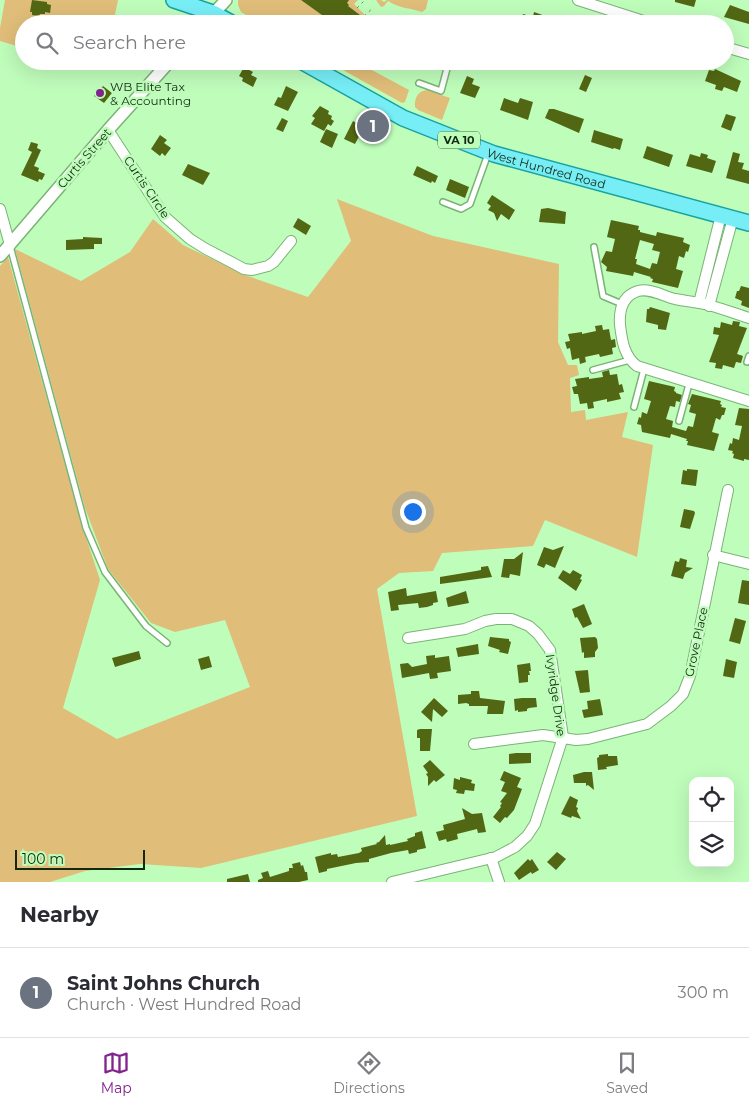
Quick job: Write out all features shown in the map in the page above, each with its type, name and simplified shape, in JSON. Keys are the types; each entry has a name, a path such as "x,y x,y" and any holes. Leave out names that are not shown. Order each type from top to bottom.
{"main road":[{"path":"174,0 203,15"},
{"name":"West Hundred Road","path":"316,70 403,118 488,152 749,223"}],"street":[{"path":"212,15 226,0"},
{"path":"578,0 625,15"},
{"path":"734,50 749,54"},
{"name":"Curtis Street","path":"0,256 162,70"},
{"name":"Curtis Circle","path":"108,130 165,217 190,239 239,266 252,270 268,266 274,262 291,241"},
{"path":"0,209 10,245"},
{"path":"699,303 727,217"},
{"path":"710,306 727,217"},
{"path":"749,318 699,303 647,291 640,291 630,295 622,304 620,314 624,346 630,360 637,366 689,384 749,401"},
{"name":"Grove Place","path":"474,744 543,735 576,740 588,739 647,724 671,706 682,694 690,676 713,555 728,490"},
{"path":"713,555 749,564"},
{"name":"Ivyridge Drive","path":"392,882 491,858 515,847 527,836 535,824 563,737 550,650 530,626 512,619 496,619 485,621 466,629 408,638"},
{"path":"491,858 499,882"}],"lane":[{"path":"419,83 441,91 447,70"},
{"path":"443,202 461,209 470,204 488,152"},
{"path":"10,245 86,528 105,572 146,626 167,643"},
{"path":"594,246 603,296 622,304"},
{"path":"748,362 749,356"},
{"path":"593,370 630,360"},
{"path":"634,407 644,369"},
{"path":"679,421 689,384"}],"path":[{"path":"357,8 365,0"},
{"path":"365,15 373,8"}],"shaded area":[{"path":"5,0 118,0 115,15 15,15 15,45 0,41 0,28"},
{"path":"238,0 358,0 354,4 365,15 246,15 241,12"},
{"path":"376,0 384,2 387,0 428,0 426,9 422,12 400,7 388,1 381,7"},
{"path":"343,70 372,70 409,90 405,102 402,103"},
{"path":"427,90 450,98 442,120 415,107 417,96"},
{"path":"337,199 433,236 559,264 558,342 568,365 577,365 579,375 570,378 571,412 585,410 586,420 628,412 622,437 653,445 637,557 545,520 533,546 442,553 433,571 399,573 377,589 417,816 201,868 140,864 85,871 50,882 0,882 0,266 8,257 79,516 100,580 63,708 117,739 250,687 225,620 175,632 151,623 108,569 85,508 15,249 81,281 130,252 153,219 183,245 245,275 308,297 351,241"}],"building":[{"path":"32,0 47,2 47,4 51,5 50,13 45,12 45,14 32,15 32,12 30,12"},
{"path":"301,0 349,0 348,6 360,15 322,15"},
{"path":"675,0 696,0 694,7 675,2"},
{"path":"730,5 749,12 749,24 734,20 734,15 725,15"},
{"path":"242,70 249,70 253,72 251,75 257,78 253,87 242,81 243,78 239,76"},
{"path":"709,70 717,70 741,81 737,92 724,87 722,91 715,89 716,85 705,81"},
{"path":"585,75 592,78 586,92 579,89"},
{"path":"467,76 474,79 472,84 480,87 475,98 460,93"},
{"path":"103,86 112,93 104,103 94,96"},
{"path":"286,86 298,92 288,111 274,105 278,97 281,98"},
{"path":"504,98 518,103 520,98 533,102 528,120 500,110"},
{"path":"320,106 329,111 328,114 332,116 331,119 334,121 331,126 328,124 324,131 311,124 315,118 312,116"},
{"path":"549,109 584,119 579,133 545,118"},
{"path":"726,114 736,117 731,131 721,127"},
{"path":"282,118 288,121 283,132 276,129"},
{"path":"353,121 364,127 355,144 344,139"},
{"path":"326,129 338,134 332,148 320,142"},
{"path":"594,130 623,139 620,150 591,142"},
{"path":"160,135 167,140 164,143 171,148 165,156 162,153 160,156 151,149"},
{"path":"31,142 38,144 37,148 41,150 34,166 39,168 38,171 45,174 42,180 39,179 38,182 21,175 32,152 28,150"},
{"path":"647,146 673,155 669,167 643,158"},
{"path":"733,152 740,154 738,162 744,163 742,169 749,171 749,184 726,178"},
{"path":"701,153 708,155 707,158 716,161 712,173 686,166 690,154 700,157"},
{"path":"188,164 210,173 203,185 182,175"},
{"path":"417,166 438,176 435,183 413,175"},
{"path":"450,179 469,187 465,198 446,190"},
{"path":"492,195 515,210 509,220 501,214 497,221 494,213 488,210 491,206 487,203"},
{"path":"548,208 566,212 565,224 539,222 541,209"},
{"path":"298,218 311,226 306,235 293,227"},
{"path":"611,220 639,226 638,230 640,232 656,236 657,232 684,238 683,242 690,245 684,258 679,256 676,269 683,271 678,288 652,282 653,279 651,277 634,272 633,276 606,271 607,267 601,262 606,251 612,252 615,239 607,237","holes":["640,240 654,244 652,250 660,252 657,264 652,263 650,269 636,264 637,259 635,259"]},
{"path":"83,237 102,238 102,244 94,244 94,249 66,250 66,240 83,239"},
{"path":"741,286 749,288 749,308 741,305 742,301 735,298"},
{"path":"650,307 670,313 666,330 658,329 658,325 646,322 647,309"},
{"path":"733,321 740,322 739,326 747,328 737,354 743,356 741,363 736,362 734,368 723,365 722,369 715,368 716,363 709,362 719,335 713,334 714,327 720,328 721,322 732,325"},
{"path":"602,325 603,330 609,329 611,340 615,339 616,347 612,348 613,354 600,357 599,354 585,357 586,362 580,364 579,358 572,360 570,348 567,349 565,342 570,341 568,334 596,331 595,326"},
{"path":"609,370 610,375 617,374 619,385 622,384 624,392 619,393 621,399 593,402 594,408 588,409 587,403 580,404 578,394 574,394 572,387 577,386 575,379 603,377 602,372"},
{"path":"649,381 675,387 674,391 682,395 680,402 676,401 675,407 670,406 666,419 673,421 672,427 686,431 688,426 693,427 696,414 689,412 691,405 688,404 692,394 721,401 721,407 726,408 720,420 716,418 712,432 719,434 714,451 687,445 687,439 671,434 670,438 642,432 641,425 637,424 642,412 647,414 651,401 644,399"},
{"path":"739,408 749,409 749,460 744,459 744,461 733,458 733,451 728,450 733,438 739,440 742,426 735,425"},
{"path":"687,469 698,470 696,486 681,484 683,470 687,471"},
{"path":"684,509 694,511 695,513 690,529 680,527"},
{"path":"564,546 555,568 546,564 544,568 537,565 544,547 553,550"},
{"path":"523,552 520,576 510,574 509,578 501,577 504,559 514,559"},
{"path":"680,558 687,560 686,567 693,568 685,573 683,579 671,576 675,561 679,562"},
{"path":"488,566 492,577 440,584 440,577 481,570 481,567"},
{"path":"563,570 570,574 573,570 582,575 580,579 582,580 576,591 558,578"},
{"path":"742,580 749,581 749,605 738,603"},
{"path":"406,588 407,596 436,591 438,602 419,608 418,603 398,605 399,610 391,611 388,592"},
{"path":"466,591 469,603 448,607 446,598"},
{"path":"584,604 592,624 583,628 577,617 575,618 572,609"},
{"path":"735,618 746,621 740,644 729,641"},
{"path":"490,637 509,639 511,642 508,654 488,646"},
{"path":"595,637 598,648 595,652 595,657 584,658 580,638"},
{"path":"478,644 479,654 458,657 456,648"},
{"path":"139,651 141,659 115,667 112,658"},
{"path":"435,655 435,658 449,656 451,671 437,673 438,678 430,679 429,673 402,678 400,664 408,663 412,667 427,664 426,656"},
{"path":"209,656 212,667 201,670 198,659"},
{"path":"726,659 737,662 734,678 723,676"},
{"path":"530,663 531,671 529,671 528,682 519,683 517,665"},
{"path":"588,670 590,692 580,693 575,671"},
{"path":"471,691 479,691 480,698 505,701 503,714 487,714 488,706 469,706 466,703 458,704 458,695 471,694"},
{"path":"434,698 448,711 442,717 433,709 432,722 421,712"},
{"path":"536,698 537,707 529,708 527,711 515,711 514,699"},
{"path":"600,699 603,715 584,718 582,710 588,709 587,701"},
{"path":"432,729 430,751 420,751 420,738 417,738 417,730"},
{"path":"531,753 531,763 509,764 509,754"},
{"path":"608,754 608,756 617,756 618,765 598,770 597,758 599,755"},
{"path":"430,760 445,775 436,782 434,780 428,786 426,774 428,773 423,766"},
{"path":"504,771 521,778 517,787 522,789 514,810 500,823 493,817 501,807 502,803 500,802 507,793 501,791 505,782 500,780"},
{"path":"592,772 594,790 588,785 586,786 586,783 574,783 573,775"},
{"path":"460,777 472,780 471,783 475,784 474,791 465,790 464,794 456,793 457,790 453,789 454,778 460,780"},
{"path":"570,796 578,800 576,807 581,819 561,814"},
{"path":"462,808 472,814 482,813 486,832 478,833 477,829 457,834 458,839 447,842 446,839 439,841 436,832 444,830 443,825 465,819"},
{"path":"422,831 426,848 417,850 417,852 409,854 408,850 391,853 369,859 369,862 327,869 327,871 319,873 315,857 331,853 331,855 337,854 338,857 359,853 362,851 361,848 377,844 385,835 386,845 390,845 408,841 407,839 415,836 415,833"},
{"path":"557,852 566,859 556,870 547,862"},
{"path":"528,859 530,861 532,859 539,870 532,874 531,872 519,880 514,873"},
{"path":"300,862 305,872 307,872 308,880 299,882 258,882 258,880 263,878 261,873 268,871 270,877 289,871 289,868 293,868 292,864"},
{"path":"248,874 250,882 227,882 227,879"}],"place":[{"name":"WB Elite Tax & Accounting","path":"100,93"},
{"name":"Saint Johns Church","path":"373,126"}]}
